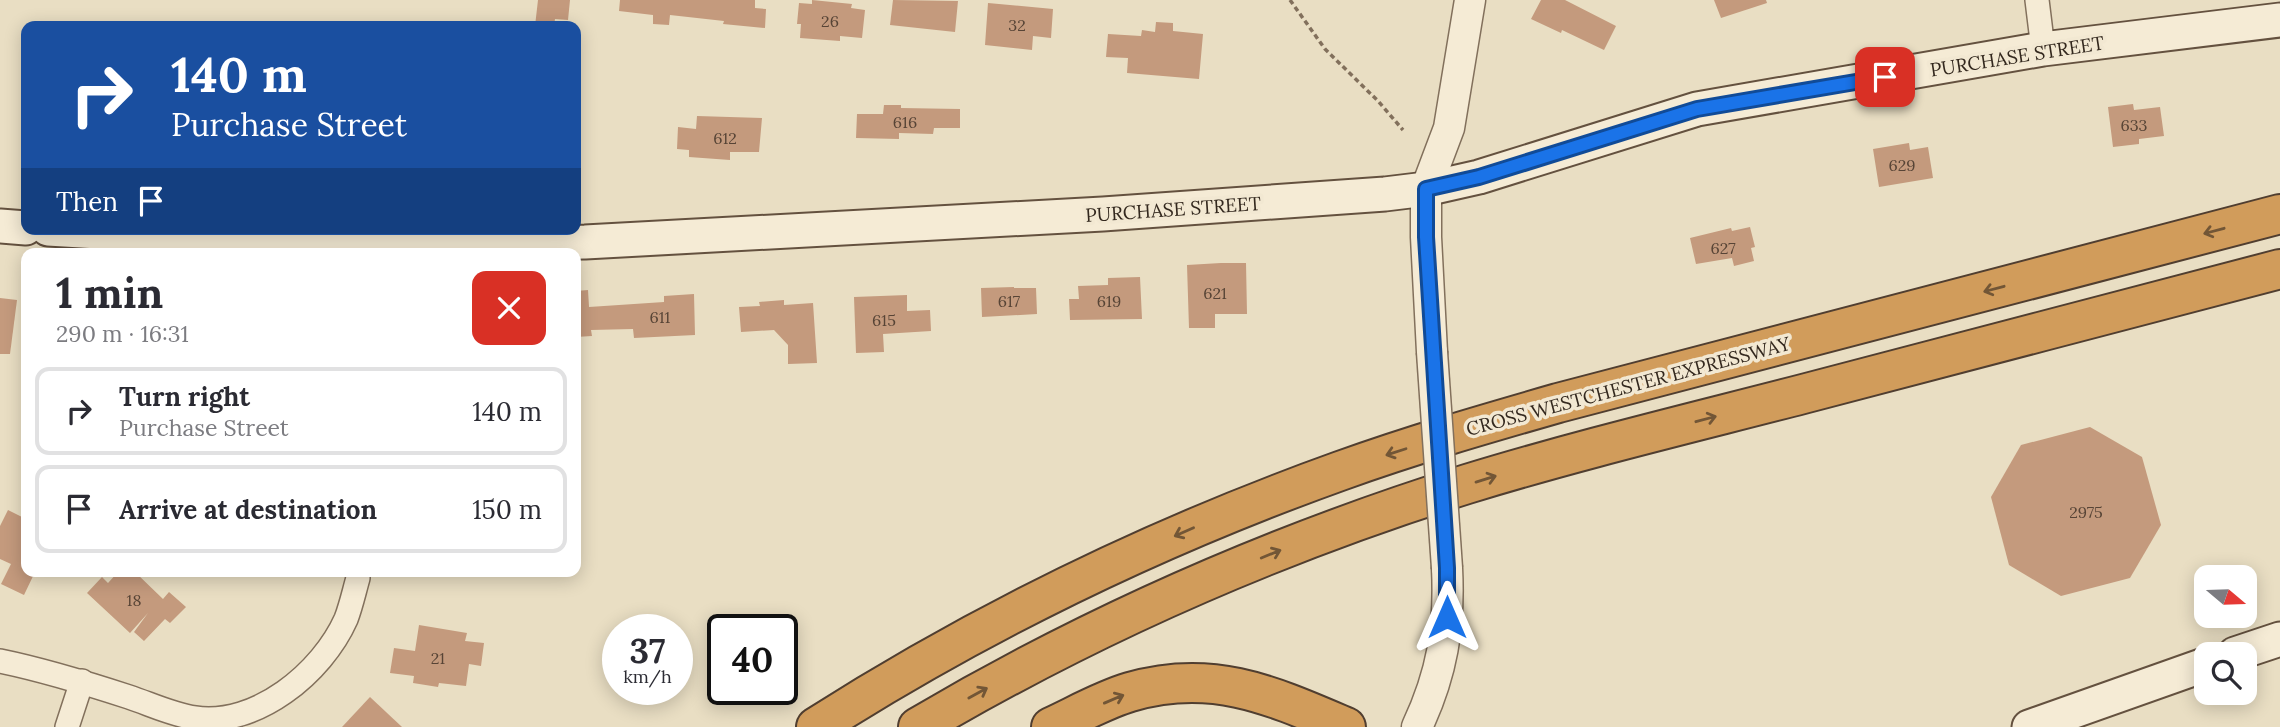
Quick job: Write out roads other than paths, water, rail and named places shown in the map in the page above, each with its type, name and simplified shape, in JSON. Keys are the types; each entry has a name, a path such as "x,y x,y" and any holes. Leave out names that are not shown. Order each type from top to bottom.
{"highway":[{"name":"CROSS WESTCHESTER EXPRESSWAY","path":"816,727 939,653 1062,588 1200,525 1342,470 1474,427 1570,400 2280,214"},
{"path":"918,727 1041,659 1164,599 1313,538 1418,500 1608,445 2280,269"},
{"path":"1052,727 1127,693 1166,683 1190,682 1213,682 1264,694 1346,727"}],"main road":[{"name":"PURCHASE STREET","path":"112,235 251,248 585,242 1103,214 1426,189 1479,177 1697,109 2043,49 2280,20"},
{"path":"0,226 21,228"},
{"path":"2257,647 2280,639"},
{"path":"2029,727 2194,669"}],"street":[{"path":"1417,727 1434,686 1446,640 1448,594 1426,237 1426,189 1449,128 1471,0"},
{"path":"2037,0 2043,49"},
{"path":"0,661 82,681 193,718 216,720 238,716 262,706 292,688 320,658 345,621 358,577"},
{"path":"67,727 82,681"}]}
